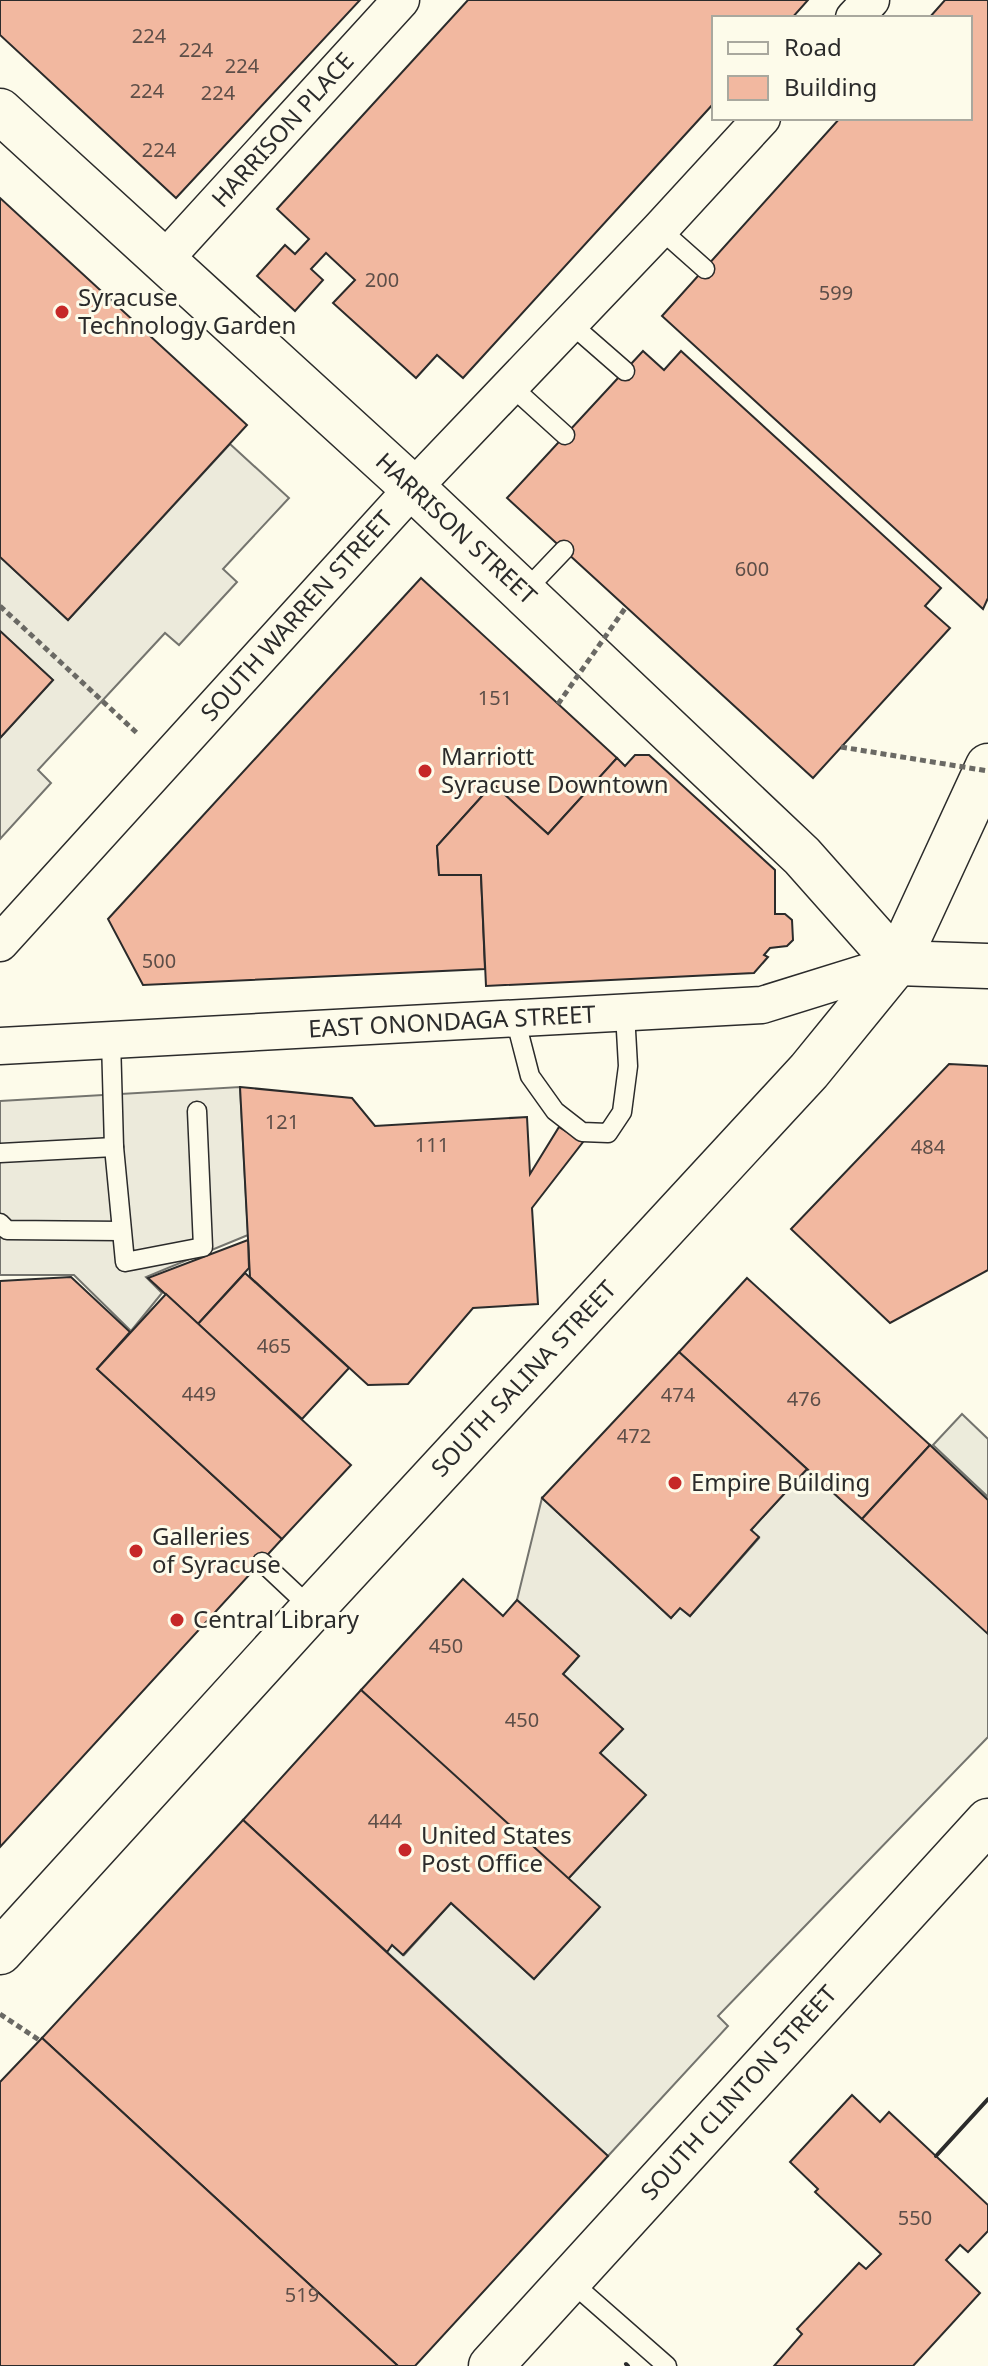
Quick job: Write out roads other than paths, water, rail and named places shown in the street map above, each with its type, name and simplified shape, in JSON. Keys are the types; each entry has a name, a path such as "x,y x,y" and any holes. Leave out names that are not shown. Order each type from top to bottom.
{"main road":[{"name":"HARRISON STREET","path":"0,111 413,488 802,856 897,963"},
{"name":"SOUTH SALINA STREET","path":"0,1952 809,1071 897,963 988,769"},
{"path":"897,963 988,966"},
{"name":"SOUTH CLINTON STREET","path":"491,2366 988,1821"}],"street":[{"name":"HARRISON PLACE","path":"164,260 401,0"},
{"path":"856,16 871,0"},
{"name":"SOUTH WARREN STREET","path":"0,943 413,488 760,120"},
{"name":"EAST ONONDAGA STREET","path":"0,1046 762,1005 897,963"}],"lane":[{"path":"660,229 705,269"},
{"path":"570,323 625,371"},
{"path":"511,386 565,435"},
{"path":"524,592 564,550"},
{"path":"515,1018 530,1076 555,1111 582,1132 608,1133 622,1112 628,1066 625,1013"},
{"path":"111,1040 114,1147 125,1262 203,1247 197,1111"},
{"path":"0,1153 114,1147"},
{"path":"0,1223 7,1230 121,1231"},
{"path":"262,1562 312,1609"},
{"path":"569,2280 667,2366"}],"place":[{"name":"Syracuse Technology Garden","path":"62,312"},
{"name":"Marriott Syracuse Downtown","path":"425,771"},
{"name":"Empire Building","path":"675,1483"},
{"name":"Galleries of Syracuse","path":"136,1551"},
{"name":"Central Library","path":"177,1620"},
{"name":"United States Post Office","path":"405,1850"}]}
